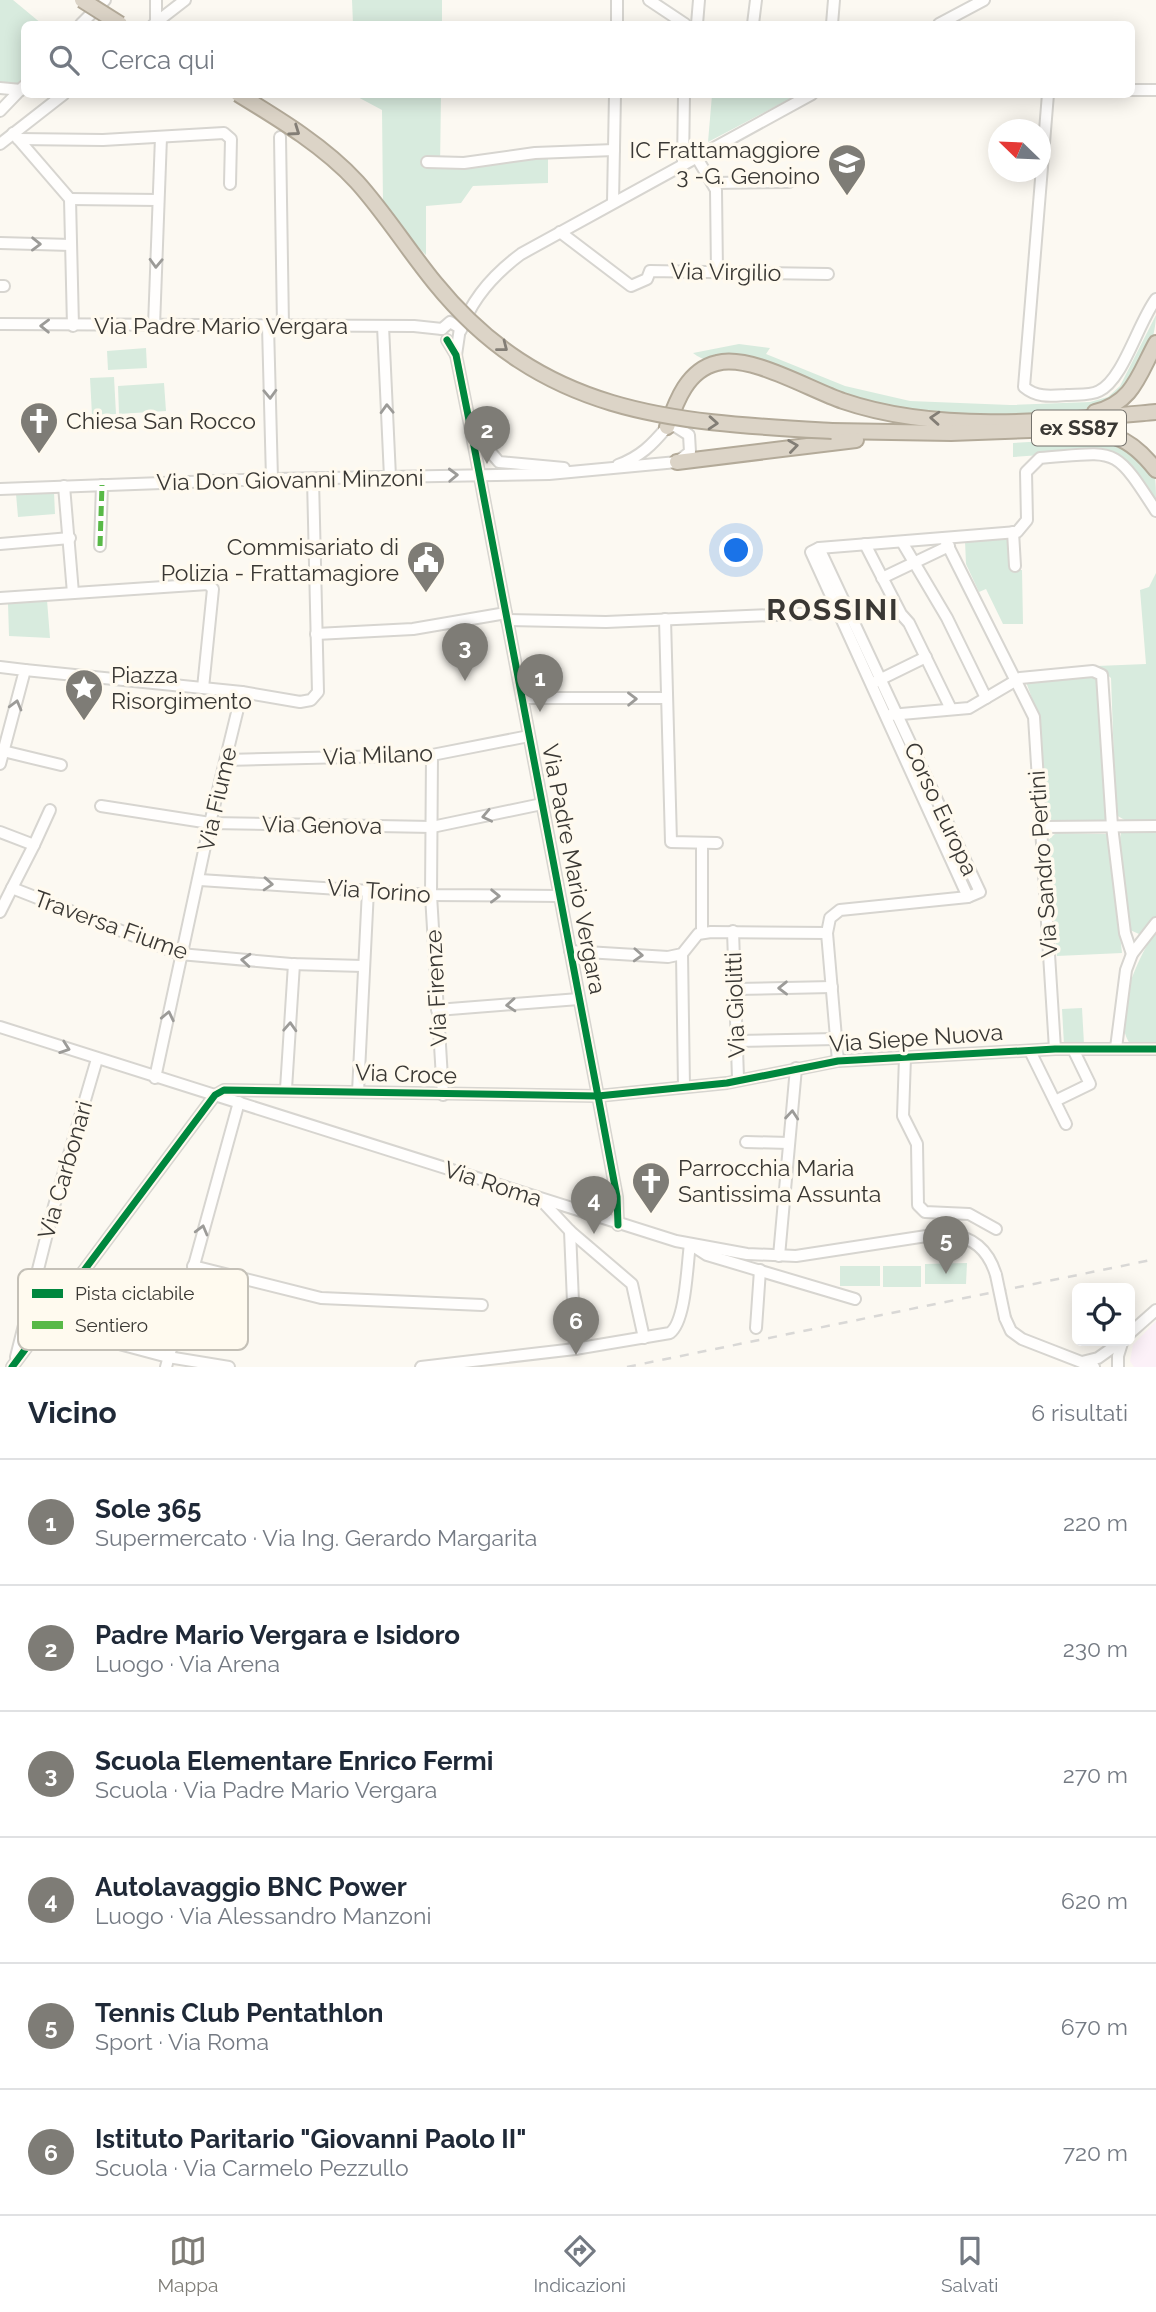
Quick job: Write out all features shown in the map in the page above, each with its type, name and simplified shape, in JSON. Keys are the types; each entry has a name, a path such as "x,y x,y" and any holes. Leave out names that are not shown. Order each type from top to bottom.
{"highway":[{"path":"83,0 115,21"},
{"name":"ex SS87","path":"244,98 299,133 356,181 436,285 494,341 534,369 608,403 647,414 692,422 832,431 951,433 1055,420 1156,412"},
{"path":"1055,420 1108,409 1121,402 1141,376 1156,343"},
{"path":"667,428 680,395 690,381 704,368 730,361 748,364 816,392 872,410 1002,427 1117,436 1142,452 1156,470"},
{"name":"ex SS87","path":"1002,427 1156,422"},
{"path":"677,462 834,441 951,433"}],"street":[{"path":"82,21 83,0"},
{"path":"85,21 105,0 111,0"},
{"path":"155,21 156,0"},
{"path":"159,21 185,0"},
{"path":"617,0 617,21"},
{"path":"649,0 680,21"},
{"path":"696,21 699,0"},
{"path":"753,21 756,0"},
{"path":"832,21 834,0"},
{"path":"945,21 984,0"},
{"path":"0,88 21,88"},
{"path":"0,111 21,90"},
{"path":"1135,90 1156,90"},
{"path":"0,144 16,136 59,98"},
{"path":"613,202 615,98"},
{"path":"683,165 684,98"},
{"path":"447,340 453,341 460,333 446,325 467,311 506,264 613,202 805,98"},
{"path":"1048,98 1024,387 1042,396 1097,393 1111,383 1122,365 1131,341 1156,299"},
{"path":"16,136 161,138 229,135 230,184"},
{"path":"16,136 70,199 73,326"},
{"path":"280,137 283,326"},
{"path":"154,326 161,138"},
{"path":"427,162 464,163 535,153 614,150"},
{"path":"697,158 716,190 717,272"},
{"path":"713,183 789,182"},
{"path":"70,199 158,200"},
{"name":"Via Virgilio","path":"560,232 631,286 647,279 650,271 828,274"},
{"path":"0,243 71,245"},
{"name":"Via Padre Mario Vergara","path":"456,355 467,311"},
{"name":"Via Padre Mario Vergara","path":"0,324 446,325 447,340 456,355 470,425 617,1197 618,1225"},
{"path":"268,326 272,479"},
{"path":"383,326 390,477"},
{"path":"470,425 480,443 499,462 584,470 677,462 685,459 692,444 683,429 667,428 652,446 634,459 618,465"},
{"path":"891,715 815,550 865,544 946,542 1017,532 1027,520 1026,472 1040,458 1102,453 1116,458 1129,469 1156,511"},
{"name":"Via Don Giovanni Minzoni","path":"0,489 584,470"},
{"path":"0,667 242,692 300,702 311,700 318,692 313,479"},
{"path":"100,546 102,485"},
{"path":"64,486 73,593"},
{"path":"1013,532 1015,566"},
{"path":"0,544 70,538"},
{"path":"902,542 947,618 986,698"},
{"path":"883,578 914,563 946,542"},
{"name":"Via Sandro Pertini","path":"946,542 1034,717 1055,1049"},
{"path":"865,544 951,709"},
{"path":"0,598 211,586 203,688"},
{"path":"316,634 413,629 506,616 606,622 844,612"},
{"path":"665,619 671,842 718,843"},
{"path":"876,682 926,657"},
{"path":"0,764 25,670"},
{"name":"Corso Europa","path":"891,715 969,708 1028,676 1093,671 1105,678 1112,826"},
{"name":"Via Fiume","path":"155,1078 180,954 200,880 210,823 242,692"},
{"path":"522,698 666,698"},
{"name":"Corso Europa","path":"827,933 830,918 840,910 968,897 980,892 891,715"},
{"name":"Corso Europa","path":"891,715 968,897"},
{"name":"Via Milano","path":"226,760 432,755 529,736"},
{"path":"3,751 61,765"},
{"name":"Via Firenze","path":"432,755 431,895 443,1095"},
{"name":"Via Genova","path":"101,806 210,823 432,827 542,804"},
{"path":"12,888 50,810"},
{"path":"1112,826 1125,933 1132,954"},
{"path":"1041,827 1156,826"},
{"path":"0,832 34,845"},
{"path":"702,843 702,933"},
{"name":"Via Torino","path":"200,880 431,895 559,896"},
{"name":"Traversa Fiume","path":"0,912 12,888 180,954 294,964 363,966"},
{"path":"358,1092 368,890"},
{"path":"1116,1048 1123,989 1132,954 1156,923"},
{"name":"Via Giolitti","path":"733,931 738,1078"},
{"path":"570,951 668,957 682,954 698,934 702,933 827,933 838,1061"},
{"path":"682,954 684,1087"},
{"path":"286,1089 294,964"},
{"path":"735,989 832,987"},
{"path":"437,1010 579,999"},
{"name":"Via Roma","path":"0,1027 618,1225 690,1244 779,1256 946,1233 960,1235 982,1247 996,1275 1011,1331 1022,1339 1094,1367"},
{"path":"737,1041 836,1039"},
{"name":"Via Siepe Nuova","path":"598,1096 727,1083 738,1078 838,1061 1055,1049 1156,1049"},
{"path":"1055,1101 1090,1084 1073,1049"},
{"path":"1030,1051 1066,1125"},
{"name":"Via Siepe Nuova","path":"905,1056 903,1116 917,1144 918,1205 925,1212 969,1214 996,1229"},
{"name":"Via Carbonari","path":"38,1269 97,1059"},
{"path":"779,1256 796,1069"},
{"name":"Via Croce","path":"215,1095 238,1088 443,1095 598,1096"},
{"path":"85,1269 215,1095"},
{"path":"192,1269 239,1102"},
{"path":"746,1142 789,1143"},
{"path":"540,1199 570,1231 632,1284 644,1338"},
{"path":"570,1231 575,1349"},
{"path":"421,1367 575,1349 670,1333 677,1328 690,1244 707,1255 856,1299"},
{"path":"193,1266 205,1269"},
{"path":"756,1328 760,1270"},
{"path":"248,1280 321,1298 482,1306"},
{"path":"1135,1329 1156,1310"},
{"name":"Via Carbonari","path":"13,1365 18,1346"},
{"path":"1082,1362 1098,1358 1117,1346"},
{"path":"1118,1367 1121,1346"},
{"path":"13,1365 24,1350"},
{"path":"128,1350 167,1362 229,1367"},
{"path":"1102,1367 1112,1350"}],"shaded area":[{"path":"1156,1321 1156,1367 1134,1367 1130,1361 1135,1343"}],"green space":[{"path":"0,0 13,0 38,21 21,21 21,80 16,86 0,85"},
{"path":"352,0 442,0 442,21 353,21"},
{"path":"360,98 441,98 440,167 548,157 548,183 473,186 461,203 426,206 426,255 401,231 383,205 382,110"},
{"path":"712,98 791,98 708,142"},
{"path":"1156,315 1147,357 1126,394 1107,404 1040,414 919,412 864,404 772,366 750,362 709,361 693,353 739,344 770,348 766,354 845,386 910,401 1010,405 1090,402 1108,397 1120,386"},
{"path":"146,348 147,368 108,370 107,351"},
{"path":"114,377 116,414 92,415 90,378"},
{"path":"164,383 166,411 119,414 118,386"},
{"path":"1099,438 1124,447 1146,463 1155,478 1156,505 1123,458 1055,454 1013,457 1013,443"},
{"path":"54,492 55,514 18,517 16,494"},
{"path":"1010,538 1012,570 1022,570 1023,624 1003,624 986,589 979,592 966,564 965,541"},
{"path":"1156,573 1156,822 1130,823 1116,815 1111,678 1097,666 1146,664 1140,590 1149,587"},
{"path":"47,600 50,638 9,636 8,603"},
{"path":"1091,677 1098,679 1107,817 1104,821 1057,823 1045,816 1037,712 1026,682"},
{"path":"1156,832 1156,916 1139,934 1130,930 1120,838 1121,833"},
{"path":"1056,833 1106,834 1110,840 1122,953 1057,956 1046,842"},
{"path":"1156,931 1156,1044 1130,1044 1123,1018 1125,1002 1135,970"},
{"path":"1082,1008 1084,1044 1064,1045 1062,1009"},
{"path":"967,1263 966,1284 925,1284 925,1264"},
{"path":"840,1266 880,1266 880,1286 840,1286"},
{"path":"883,1266 921,1266 921,1287 883,1287"}],"railway":[{"path":"627,1367 1156,1259"}],"marked path":[{"path":"100,546 102,485"}],"cycle path":[{"path":"447,340 456,355 470,425 617,1197 618,1225"},
{"path":"85,1269 215,1095 224,1090 598,1096 727,1083 838,1061 1055,1049 1156,1049"},
{"path":"12,1367 25,1350"}],"place":[{"name":"IC Frattamaggiore 3 -G. Genoino","path":"847,197"},
{"name":"Chiesa San Rocco","path":"39,455"},
{"name":"Padre Mario Vergara e Isidoro","path":"487,464"},
{"name":"Commisariato di Polizia - Frattamagiore","path":"426,594"},
{"name":"Scuola Elementare Enrico Fermi","path":"465,681"},
{"name":"Sole 365","path":"540,712"},
{"name":"Piazza Risorgimento","path":"84,722"},
{"name":"Parrocchia Maria Santissima Assunta","path":"651,1215"},
{"name":"Autolavaggio BNC Power","path":"594,1234"},
{"name":"Tennis Club Pentathlon","path":"946,1274"},
{"name":"Istituto Paritario \"Giovanni Paolo II\"","path":"576,1355"}],"district":[{"name":"ROSSINI","path":"833,610"}]}
